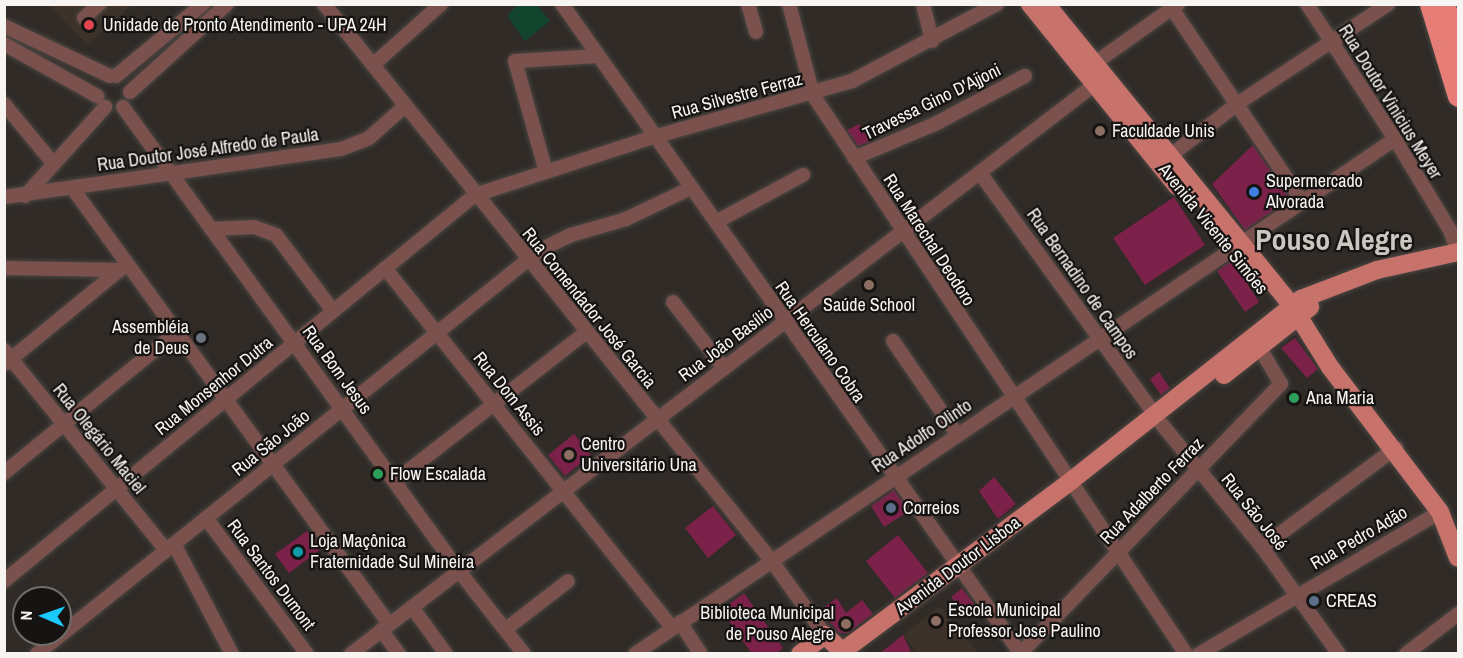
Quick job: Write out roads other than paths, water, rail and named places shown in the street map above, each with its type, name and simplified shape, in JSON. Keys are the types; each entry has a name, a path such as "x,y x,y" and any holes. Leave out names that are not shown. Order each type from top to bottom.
{"highway":[{"path":"1430,4 1454,68 1458,96"},
{"path":"1444,4 1458,46"}],"main road":[{"name":"Avenida Vicente Simões","path":"1030,4 1094,85 1235,247 1396,448 1440,512 1458,558"},
{"name":"Avenida Vicente Simões","path":"1046,4 1170,156 1235,247"},
{"name":"Avenida Doutor Lisboa","path":"850,653 1075,484 1320,290 1377,270 1458,257"},
{"path":"800,654 825,635 850,653"}],"street":[{"path":"84,18 99,4"},
{"path":"25,195 101,102 101,81 113,76 203,4"},
{"path":"4,44 101,102 123,107 130,92 227,4"},
{"name":"Rua Comendador José Garcia","path":"324,4 374,64 404,107 585,333 771,560 825,635"},
{"path":"374,64 441,4"},
{"name":"Rua Herculano Cobra","path":"562,4 960,572 1021,653"},
{"path":"748,4 756,32"},
{"name":"Rua Marechal Deodoro","path":"789,4 813,95 901,232 1012,397 1075,484 1186,654"},
{"path":"923,4 932,41"},
{"name":"Rua Silvestre Ferraz","path":"475,195 653,137 813,95 932,41 997,4"},
{"name":"Rua Doutor Vinicius Meyer","path":"1307,4 1395,139 1449,230 1458,257"},
{"path":"1170,156 1237,104 1330,40 1388,4"},
{"path":"1095,63 1173,6 1301,200"},
{"path":"4,26 126,81 130,92"},
{"path":"546,172 515,64 521,58 598,56"},
{"name":"Travessa Gino D'Ajjoni","path":"854,158 935,124 1025,76"},
{"name":"Rua João Basílio","path":"351,654 1094,85"},
{"path":"4,104 53,163"},
{"name":"Rua Bom Jesus","path":"123,107 459,571 524,654"},
{"name":"Rua Doutor José Alfredo de Paula","path":"4,197 73,189 169,172 341,149 369,138 404,107"},
{"name":"Rua Adolfo Olinto","path":"635,654 1301,200 1395,139"},
{"name":"Rua Bernadino de Campos","path":"980,173 1097,340 1157,419"},
{"path":"716,222 803,175"},
{"name":"Rua São João","path":"37,654 55,648 170,547 552,242 626,219 691,188"},
{"path":"73,189 124,267 177,332 273,464 385,627 399,654"},
{"name":"Rua Monsenhor Dutra","path":"4,581 475,195"},
{"path":"211,229 254,227 276,235 333,311"},
{"path":"4,268 124,267"},
{"path":"7,357 124,267"},
{"name":"Rua Dom Assis","path":"386,268 563,491 701,654"},
{"path":"673,302 724,368"},
{"path":"4,473 177,332"},
{"path":"394,481 585,333"},
{"path":"893,341 957,434"},
{"name":"Rua Adalberto Ferraz","path":"1021,653 1281,384 1257,342"},
{"name":"Rua Olegário Maciel","path":"7,357 117,489 170,547 232,654"},
{"name":"Rua São José","path":"1157,419 1262,547 1339,654"},
{"path":"1262,547 1396,448"},
{"name":"Rua Pedro Adão","path":"1200,653 1440,512"},
{"name":"Rua Santos Dumont","path":"206,518 307,654"},
{"path":"506,629 568,581"},
{"path":"412,607 446,654"},
{"path":"1406,654 1424,649 1458,614"}],"place":[{"name":"Unidade de Pronto Atendimento - UPA 24H","path":"89,25"},
{"name":"Faculdade Unis","path":"1100,131"},
{"name":"Supermercado Alvorada","path":"1254,192"},
{"name":"Saúde School","path":"869,285"},
{"name":"Assembléia de Deus","path":"201,338"},
{"name":"Ana Maria","path":"1294,398"},
{"name":"Centro Universitário Una","path":"569,455"},
{"name":"Flow Escalada","path":"378,474"},
{"name":"Correios","path":"891,508"},
{"name":"Loja Maçônica Fraternidade Sul Mineira","path":"298,552"},
{"name":"CREAS","path":"1314,601"},
{"name":"Escola Municipal Professor Jose Paulino","path":"936,621"},
{"name":"Biblioteca Municipal de Pouso Alegre","path":"846,624"}],"district":[{"name":"Pouso Alegre","path":"1334,239"}]}
